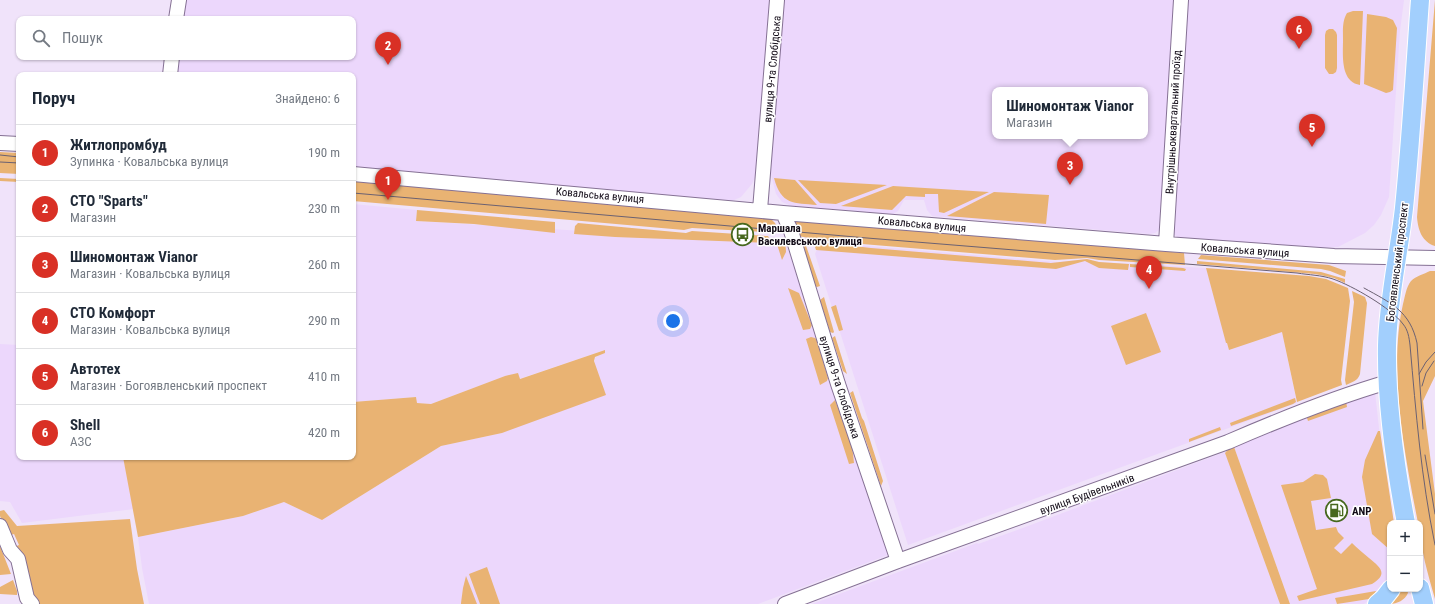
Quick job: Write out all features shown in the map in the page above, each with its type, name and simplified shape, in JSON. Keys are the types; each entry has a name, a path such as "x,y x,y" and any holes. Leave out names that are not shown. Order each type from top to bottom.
{"main road":[{"name":"Богоявленський проспект","path":"1406,520 1398,475 1388,382 1387,346 1389,310 1404,209 1420,0"},
{"path":"1377,604 1389,592"}],"street":[{"path":"176,16 178,0"},
{"name":"вулиця 9-та Слобідська","path":"760,210 777,0"},
{"name":"Внутрішньоквартальний проїзд","path":"1166,244 1181,0"},
{"path":"170,72 172,60"},
{"path":"0,142 16,144"},
{"name":"Ковальська вулиця","path":"356,174 783,213 1166,244 1334,256 1396,257"},
{"name":"вулиця 9-та Слобідська","path":"783,213 838,384 898,561"},
{"path":"1396,257 1435,258"},
{"name":"вулиця Будівельників","path":"785,604 898,561 1228,442 1276,421 1347,394 1388,382"},
{"path":"0,528 10,550 18,559 27,598 32,604"}],"shaded area":[{"path":"184,0 772,0 759,168 752,184 741,197 732,201 356,167 356,72 175,72 177,60 356,60 356,16 182,16"},
{"path":"781,0 1404,0 1400,31 1389,197 1381,215 1374,225 1365,233 1338,247 1321,248 1178,237 1163,227 1155,233 1149,234 932,216 927,210 924,200 904,200 898,211 893,214 792,206 782,202 776,194 768,163"},
{"path":"1435,0 1435,246 1427,242 1422,235 1418,226 1417,217"},
{"path":"1353,11 1363,11 1360,85 1349,79 1343,60 1343,30 1345,16 1347,13"},
{"path":"1367,14 1386,17 1393,20 1397,28 1393,90 1390,92 1386,93 1364,84"},
{"path":"1333,29 1337,35 1337,68 1336,72 1333,74 1329,74 1325,68 1325,35 1326,31"},
{"path":"0,152 16,153 16,174 0,173"},
{"path":"0,178 16,179 16,182 0,181"},
{"path":"774,178 795,180 817,205 795,203 785,198 780,193"},
{"path":"798,180 887,185 836,204 820,203"},
{"path":"356,181 771,219 775,223 780,233 692,228 684,230 356,201"},
{"path":"893,186 989,192 944,213 939,212 938,194 925,194 925,197 906,196 892,210 841,206"},
{"path":"994,192 1049,195 1046,224 947,216"},
{"path":"356,204 417,210 416,221 786,243 888,555 758,604 149,604 138,537 243,516 284,502 322,520 441,446 502,433 594,364 595,358 605,350 519,379 505,376 431,404 417,403 416,397 356,402"},
{"path":"417,210 555,222 555,233 474,224 416,221"},
{"path":"795,221 1184,253 1185,265 1087,258 1055,260 826,241 798,236"},
{"path":"578,223 686,233 692,231 768,236 772,243 574,234 575,226"},
{"path":"775,238 781,239 786,246 786,252 782,260"},
{"path":"804,240 820,286 817,287 815,286 802,246"},
{"path":"820,242 1058,262 1087,259 1099,262 1206,268 1229,350 1282,332 1297,403 908,545 815,254"},
{"path":"820,242 871,248 1051,263 1087,259 1099,262 1129,264 1128,270 1099,268 1085,261 1056,269 816,250 815,247"},
{"path":"1201,255 1329,265 1346,271 1345,277 1321,269 1198,259"},
{"path":"1197,261 1321,272 1345,279 1345,283 1334,278 1315,274 1197,264"},
{"path":"1130,264 1186,269 1185,271 1130,267"},
{"path":"1206,268 1309,276 1326,279 1348,288 1350,301 1341,380 1342,385 1297,402 1282,332 1229,350"},
{"path":"1430,271 1435,271 1435,376 1423,401 1435,494 1435,599 1423,552 1423,520 1417,520 1408,470 1400,414 1398,385 1397,357 1403,304 1409,283 1418,276"},
{"path":"788,288 799,293 812,325 810,329 803,330"},
{"path":"1352,291 1365,297 1367,303 1360,374 1356,380 1346,385 1345,380 1354,302"},
{"path":"824,297 834,332 833,333 830,332 820,300"},
{"path":"836,305 843,330 839,331 831,307"},
{"path":"1146,313 1161,352 1126,365 1111,326"},
{"path":"835,336 847,374 843,371 832,338"},
{"path":"811,337 817,340 828,378 827,381 820,385 806,339"},
{"path":"0,344 16,345 16,460 124,460 134,509 22,523 10,502 0,501"},
{"path":"605,350 605,353 595,357 594,361 606,395 502,433 441,446 322,520 284,502 243,516 138,537 124,460 356,460 356,402 416,397 417,403 431,404 505,376 518,373 520,379"},
{"path":"853,391 883,481 881,486 850,393"},
{"path":"1375,392 1381,446 1393,520 1387,520 1387,584 1378,594 1364,604 1290,604 1233,444"},
{"path":"1295,398 1296,402 1293,404 1231,426 1230,423"},
{"path":"835,400 852,445 854,463 849,464 830,405"},
{"path":"1346,401 1347,407 1308,421 1306,415"},
{"path":"1220,427 1221,430 1189,442 1189,439"},
{"path":"1378,431 1380,431 1394,520 1387,520 1387,547 1372,534 1362,477 1365,460"},
{"path":"1233,444 1290,604 1280,604 1225,453"},
{"path":"1225,452 1280,604 812,604 977,543 978,544 1020,529"},
{"path":"1315,474 1323,475 1327,479 1331,498 1311,501 1316,530 1336,527 1338,532 1344,538 1334,548 1341,554 1352,543 1376,564 1381,571 1381,574 1380,577 1372,584 1299,601 1297,596 1317,589 1281,485 1303,482"},
{"path":"4,510 17,526 130,519 137,569 144,604 34,604 14,547 19,545 14,534 8,536 0,516 0,511"},
{"path":"0,546 11,574 0,575"},
{"path":"487,567 500,604 480,604 469,574"},
{"path":"466,576 477,604 461,604"},
{"path":"13,580 17,595 0,594 0,587"},
{"path":"1376,591 1369,599 1337,604 1335,598"},
{"path":"1398,592 1408,592 1405,598 1390,604"}],"tram line":[{"path":"0,155 16,157"},
{"path":"0,162 16,163"},
{"path":"356,193 867,238 1297,273 1333,279 1361,292 1390,311 1405,326 1409,336 1423,470 1435,545"},
{"path":"1364,288 1383,298 1398,309 1410,323 1414,332 1417,343 1423,429"},
{"path":"1419,374 1426,362 1435,352"},
{"path":"1422,386 1426,373 1434,361"},
{"path":"1425,455 1435,514"}],"place":[{"name":"Shell","path":"1299,49"},
{"name":"СТО \"Sparts\"","path":"388,65"},
{"name":"Автотех","path":"1312,147"},
{"name":"Шиномонтаж Vianor","path":"1070,185"},
{"name":"Житлопромбуд","path":"388,200"},
{"name":"Маршала Василевського вулиця","path":"742,234"},
{"name":"СТО Комфорт","path":"1149,289"},
{"name":"ANP","path":"1337,511"}]}
